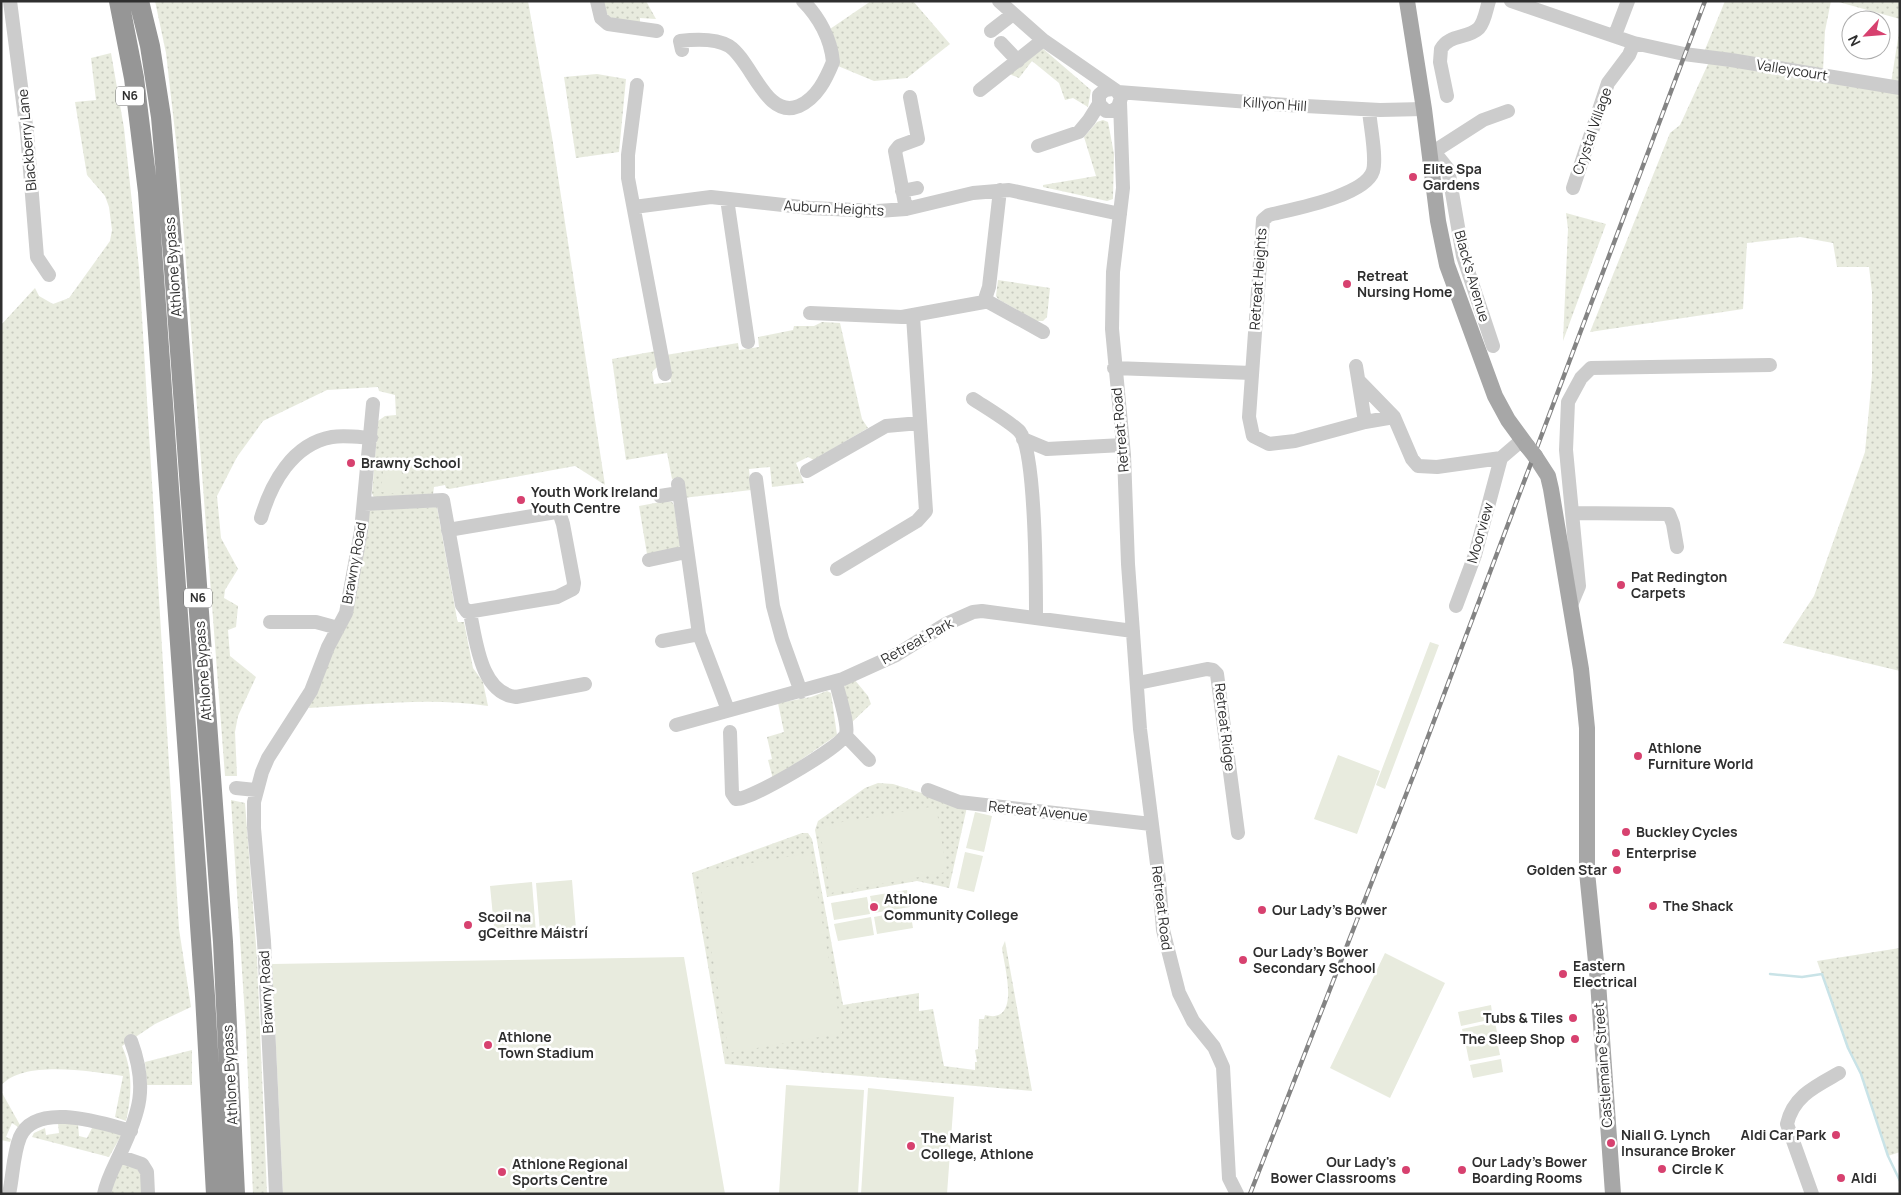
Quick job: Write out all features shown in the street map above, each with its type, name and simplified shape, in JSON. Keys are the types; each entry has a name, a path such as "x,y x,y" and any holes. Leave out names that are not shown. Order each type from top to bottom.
{"highway":[{"name":"N6","path":"109,1 121,48 148,192"},
{"name":"Athlone Bypass","path":"119,1 134,78 148,192 225,1153 235,1194"},
{"name":"Athlone Bypass","path":"139,1 150,46 161,117 173,255 223,942 225,1153 216,1194"},
{"name":"N6","path":"145,1 150,46"},
{"name":"N6","path":"212,1194 225,1153"},
{"name":"N6","path":"225,1153 241,1194"}],"main road":[{"name":"Castlemaine Street","path":"1407,1 1424,109 1441,241 1447,265 1492,388 1508,420 1548,476 1571,605 1587,728 1587,872 1613,1194"}],"street":[{"name":"Blackberry Lane","path":"10,1 27,133 37,256 49,275"},
{"path":"596,1 601,18 608,24 658,31"},
{"path":"682,50 680,41 694,39 714,41 728,46 744,59 769,100 785,108 795,107 808,100 818,90 833,62 827,37 814,13 802,1"},
{"path":"999,1 1043,40 1084,70 1113,99 1076,134 1038,146"},
{"path":"1447,96 1440,62 1441,49 1451,39 1480,27 1489,1"},
{"path":"1511,1 1634,43"},
{"path":"1615,35 1628,1"},
{"path":"1013,14 994,34 1018,61"},
{"path":"980,90 1043,40"},
{"name":"Valleycourt","path":"1634,43 1684,54 1900,88"},
{"name":"Crystal Village","path":"1573,188 1608,83 1629,55 1634,43"},
{"path":"637,85 628,165 634,208 665,374"},
{"path":"906,209 895,151 899,146 918,139 919,135 910,97"},
{"name":"Killyon Hill","path":"1113,99 1369,110 1424,109"},
{"name":"Retreat Road","path":"1113,99 1121,132 1123,173 1111,290 1114,368 1123,444 1133,631 1138,683 1136,729 1159,880 1162,930 1180,993 1194,1022 1214,1047 1223,1067 1229,1178 1237,1193"},
{"name":"Retreat Heights","path":"1369,110 1373,171 1366,183 1343,194 1269,215 1263,220 1250,428 1253,436 1269,444 1295,441 1365,422 1394,417"},
{"path":"1430,154 1478,123 1508,111"},
{"name":"Black's Avenue","path":"1430,154 1440,159 1448,169 1463,256 1493,346"},
{"path":"902,191 917,188"},
{"path":"810,313 913,316 979,304 985,300 1000,190"},
{"name":"Auburn Heights","path":"634,208 705,197 840,210 878,211 906,209 973,193 1000,190 1017,191 1120,214"},
{"path":"727,199 748,342"},
{"path":"985,300 1043,332"},
{"path":"838,569 918,521 924,515 926,500 913,316"},
{"path":"1571,605 1578,586 1566,450 1568,402 1581,378 1591,368 1770,365"},
{"path":"1356,366 1365,422"},
{"path":"1114,368 1252,373"},
{"path":"1359,381 1394,417 1412,459 1418,466 1437,467 1501,458 1528,447"},
{"path":"974,399 1020,432 1023,439 1028,458 1033,514 1036,618"},
{"name":"Brawny Road","path":"276,1194 264,941 253,819 256,790 268,758 314,685 328,647 344,617 348,604 364,504 374,404"},
{"path":"807,471 886,426 920,423"},
{"path":"261,518 274,482 300,452 329,438 371,438"},
{"path":"1023,439 1048,449 1123,444"},
{"name":"Moorview","path":"1456,606 1475,555 1501,458"},
{"path":"756,479 773,606 782,639 802,692"},
{"path":"660,496 679,488 686,552 699,634 728,710"},
{"path":"364,504 443,495 462,606 470,613 481,665 490,679 508,695 516,697 585,684"},
{"path":"448,530 552,511 558,513 563,524 574,582 571,591 558,597 470,613"},
{"path":"1573,513 1669,514 1674,524 1677,547"},
{"path":"648,560 686,552"},
{"name":"Retreat Park","path":"676,726 728,710 836,682 896,655 935,630 973,612 982,611 1133,631"},
{"path":"270,622 316,622 338,628"},
{"path":"662,642 699,634"},
{"name":"Retreat Ridge","path":"1138,683 1207,669 1213,670 1217,674 1238,833"},
{"path":"836,682 846,736 869,760"},
{"path":"730,732 732,794 738,800 753,796 801,768 846,736"},
{"path":"236,788 256,790"},
{"name":"Retreat Avenue","path":"928,790 959,802 1151,824"},
{"path":"104,1194 109,1177 138,1114 140,1094 139,1068 132,1041"},
{"path":"1812,1194 1787,1124 1795,1103 1808,1091 1839,1073"},
{"path":"8,1194 20,1136 35,1123 57,1118 78,1118 131,1131"},
{"path":"119,1156 142,1164 147,1172 148,1194"}],"shaded area":[{"path":"155,1 528,1 552,137 605,485 575,466 449,489 445,485 434,487 433,494 374,498 372,493 378,421 385,416 396,415 395,395 379,391 378,387 327,390 263,421 237,457 217,496 221,538 238,569 225,590 224,598 238,606 236,627 228,630 230,656 256,677 238,716 235,732 237,776 225,776 178,158 166,53"},
{"path":"601,1 646,1 656,19 640,18 640,26 610,20"},
{"path":"871,1 913,1 950,44 907,78 874,81 838,66 837,46 830,29"},
{"path":"1725,1 1831,1 1825,31 1823,71 1704,52"},
{"path":"1835,1 1900,1 1900,19 1891,17 1891,10 1868,10"},
{"path":"1900,26 1900,84 1891,83"},
{"path":"1041,47 1091,90 1088,107 1073,98 1065,100 1059,83 1032,61 1019,78 1009,74"},
{"path":"111,53 124,128 139,268 179,929 191,1007 155,1024 122,1046 130,1074 126,1121 115,1117 123,1076 77,1070 41,1070 25,1072 11,1078 1,1086 1,325 35,288 39,296 53,304 69,298 110,241 112,230 109,207 105,196 87,175 75,102 96,100 91,58"},
{"path":"1709,62 1900,94 1900,671 1783,643 1814,596 1865,452 1872,376 1872,292 1869,267 1837,267 1833,243 1800,237 1747,243 1743,309 1590,332 1670,133 1680,125"},
{"path":"597,74 626,79 619,152 576,158 564,77"},
{"path":"1103,120 1108,122 1114,154 1113,199 1107,201 1043,187 1043,185 1096,176 1084,137 1097,122"},
{"path":"1566,213 1606,224 1563,341 1568,229"},
{"path":"998,280 1050,288 1047,317 1043,321 1036,321 998,299 996,296"},
{"path":"822,322 840,323 862,419 868,428 814,460 808,457 796,463 804,483 772,487 770,467 749,469 751,490 683,498 681,478 672,479 667,453 626,460 612,359 656,351 658,366 652,372 654,384 671,382 666,355 738,343 739,350 759,347 758,337 793,330 794,326 814,326"},
{"path":"384,462 402,464 400,494 381,492"},
{"path":"666,501 672,502 674,505 681,545 677,549 647,554 639,506"},
{"path":"437,507 457,619 458,622 464,622 473,668 483,682 488,706 466,703 421,702 309,708 328,659 367,513 370,510"},
{"path":"1430,642 1439,645 1385,789 1376,785"},
{"path":"854,679 868,696 871,704 850,724 844,687 845,683"},
{"path":"827,691 831,693 837,735 773,779 768,760 772,759 767,737 784,732 778,703 811,697"},
{"path":"1338,755 1380,771 1357,834 1314,819"},
{"path":"878,783 893,784 967,807 949,888 917,881 827,897 815,830 818,821 865,788"},
{"path":"231,800 245,803 257,958 267,1194 253,1194 246,1032"},
{"path":"936,806 947,872 831,893 819,826"},
{"path":"975,812 992,816 984,852 966,848"},
{"path":"802,833 808,833 812,839 843,1005 919,993 919,1011 933,1009 944,1066 975,1070 975,1062 977,1062 975,1050 978,1049 979,1019 984,1019 985,1015 996,1016 1004,1011 1007,1003 1007,980 1002,948 1005,941 1032,1091 725,1064 692,873"},
{"path":"965,852 983,856 974,892 957,888"},
{"path":"810,853 842,1033 729,1053 698,872"},
{"path":"572,880 576,929 540,932 536,883"},
{"path":"532,882 536,933 495,937 490,886"},
{"path":"907,890 910,907 874,913 870,896"},
{"path":"867,897 870,914 834,920 831,903"},
{"path":"910,910 913,928 877,934 874,917"},
{"path":"871,917 874,935 838,941 834,924"},
{"path":"1900,948 1900,1152 1888,1156 1861,1074 1848,1048 1817,961"},
{"path":"1385,953 1445,983 1390,1098 1330,1068"},
{"name":"Athlone Town Stadium","path":"684,957 725,1194 283,1194 272,964"},
{"path":"1491,1005 1493,1019 1461,1026 1458,1012"},
{"path":"1495,1022 1498,1037 1465,1043 1462,1029"},
{"path":"1497,1040 1500,1055 1469,1061 1466,1046"},
{"path":"192,1050 192,1085 147,1085 145,1062"},
{"path":"1501,1059 1503,1072 1473,1078 1470,1065"},
{"path":"786,1085 864,1090 858,1194 779,1194"},
{"path":"868,1088 954,1097 947,1194 861,1194"},
{"path":"1,1091 20,1125 18,1127 12,1123 6,1137 11,1139 10,1142 1,1140"},
{"path":"58,1123 78,1124 79,1136 87,1138 93,1126 120,1134 121,1136 109,1157 32,1137 34,1133 45,1128 46,1135 59,1133"},
{"path":"123,1164 135,1167 142,1173 141,1194 111,1194 113,1177"}],"waterway":[{"path":"1770,974 1802,977 1822,974 1848,1048 1861,1074 1888,1156 1900,1181"}],"railway":[{"path":"1250,1194 1414,774 1705,1"}],"place":[{"name":"Elite Spa Gardens","path":"1413,177"},
{"name":"Retreat Nursing Home","path":"1347,284"},
{"name":"Brawny School","path":"351,463"},
{"name":"Youth Work Ireland Youth Centre","path":"521,500"},
{"name":"Pat Redington Carpets","path":"1621,585"},
{"name":"Athlone Furniture World","path":"1638,756"},
{"name":"Buckley Cycles","path":"1626,832"},
{"name":"Enterprise","path":"1616,853"},
{"name":"Golden Star","path":"1617,870"},
{"name":"The Shack","path":"1653,906"},
{"name":"Athlone Community College","path":"874,907"},
{"name":"Our Lady's Bower","path":"1262,910"},
{"name":"Scoil na gCeithre Máistrí","path":"468,925"},
{"name":"Our Lady's Bower Secondary School","path":"1243,960"},
{"name":"Eastern Electrical","path":"1563,974"},
{"name":"Tubs & Tiles","path":"1573,1018"},
{"name":"The Sleep Shop","path":"1575,1039"},
{"name":"Athlone Town Stadium","path":"488,1045"},
{"name":"Aldi Car Park","path":"1836,1135"},
{"name":"Niall G. Lynch Insurance Broker","path":"1611,1143"},
{"name":"The Marist College, Athlone","path":"911,1146"},
{"name":"Circle K","path":"1662,1169"},
{"name":"Our Lady's Bower Classrooms","path":"1406,1170"},
{"name":"Our Lady's Bower Boarding Rooms","path":"1462,1170"},
{"name":"Athlone Regional Sports Centre","path":"502,1172"},
{"name":"Aldi","path":"1841,1178"}]}
